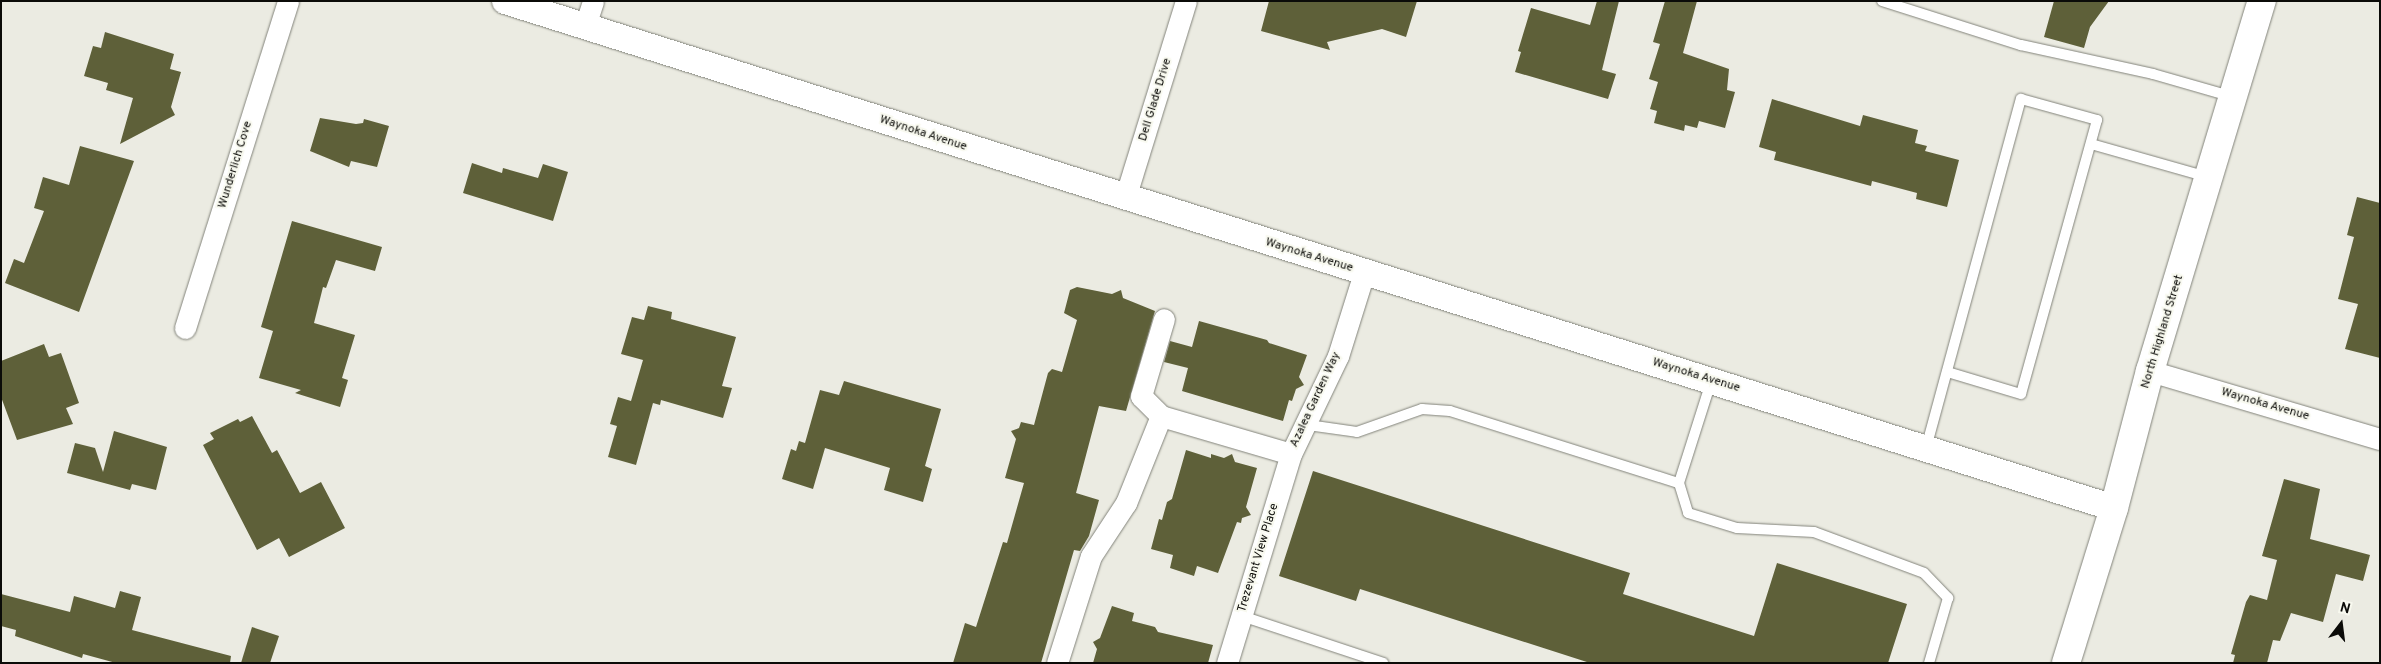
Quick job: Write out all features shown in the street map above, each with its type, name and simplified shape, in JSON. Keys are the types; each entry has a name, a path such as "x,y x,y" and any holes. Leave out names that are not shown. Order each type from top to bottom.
{"main road":[{"name":"North Highland Street","path":"2066,663 2114,508 2150,371 2262,1"}],"street":[{"name":"Wunderlich Cove","path":"185,328 288,1"},
{"name":"Waynoka Avenue","path":"505,1 1125,198 2114,508"},
{"path":"585,26 593,1"},
{"name":"Dell Glade Drive","path":"1125,198 1186,1"},
{"name":"Azalea Garden Way","path":"1164,319 1141,396 1161,416 1292,454 1308,425 1338,356 1364,273"},
{"name":"Waynoka Avenue","path":"2150,371 2380,439"},
{"path":"1057,663 1090,556 1126,503 1161,416"},
{"name":"Trezevant View Place","path":"1227,663 1292,454"}],"lane":[{"path":"1882,1 2021,46 2153,74 2234,97"},
{"path":"1926,449 2021,99 2097,120 2020,394 1947,372"},
{"path":"2091,144 2209,177"},
{"path":"1711,381 1679,483 1688,513 1737,528 1814,532 1924,573 1948,598 1929,663"},
{"path":"1308,425 1357,432 1422,409 1450,411 1679,483"},
{"path":"1242,616 1383,663"}],"building":[{"path":"1269,1 1417,1 1406,37 1382,29 1327,42 1330,50 1261,31"},
{"path":"1597,1 1619,1 1602,70 1616,74 1608,99 1515,72 1521,52 1518,51 1531,8 1590,25"},
{"path":"1665,1 1697,1 1683,53 1729,69 1727,90 1735,92 1725,128 1699,121 1697,128 1685,125 1684,131 1654,123 1657,111 1650,109 1658,82 1649,79 1660,44 1653,42"},
{"path":"2054,1 2109,1 2090,27 2084,48 2044,37"},
{"path":"105,32 174,54 170,69 181,72 171,107 175,115 120,144 133,98 106,90 108,83 84,76 93,46 101,48"},
{"path":"1772,99 1860,126 1863,115 1918,130 1915,143 1927,146 1925,151 1959,160 1947,207 1916,199 1917,193 1872,181 1871,186 1774,160 1776,152 1759,147"},
{"path":"320,118 356,124 363,123 364,119 389,126 377,167 351,161 349,167 310,151"},
{"path":"80,146 134,161 79,312 5,283 14,259 24,263 44,211 34,208 43,177 69,185"},
{"path":"472,163 502,173 503,168 538,178 543,164 568,172 553,221 463,193"},
{"path":"2357,197 2380,203 2380,358 2345,349 2358,304 2338,299 2354,237 2347,235"},
{"path":"292,221 382,247 375,271 336,260 326,288 323,287 314,323 355,335 342,378 348,380 340,407 295,393 301,390 259,378 273,331 261,327"},
{"path":"1077,287 1112,294 1121,290 1123,298 1155,311 1126,411 1099,406 1076,493 1099,500 1089,536 1080,551 1074,550 1041,663 953,663 965,623 976,627 1003,542 1007,543 1024,483 1005,478 1016,439 1011,431 1019,428 1021,422 1034,425 1048,373 1052,369 1062,372 1077,320 1064,313 1070,290"},
{"path":"648,306 672,312 671,319 736,337 722,386 732,388 723,418 661,400 660,405 653,403 636,465 608,457 617,426 610,424 618,397 631,401 643,360 621,354 632,317 644,320"},
{"path":"1199,321 1267,340 1269,343 1307,355 1299,377 1304,385 1296,389 1292,401 1289,400 1283,421 1182,391 1188,368 1164,362 1170,341 1192,347"},
{"path":"44,344 49,357 61,353 79,403 66,408 73,424 17,440 1,397 1,361"},
{"path":"844,381 941,409 925,466 932,469 923,502 884,490 890,468 825,448 813,489 782,479 791,449 796,451 799,441 805,443 820,390 839,395"},
{"path":"252,416 272,453 277,450 300,493 321,482 345,528 289,557 279,538 257,550 203,445 214,439 210,433 238,419 240,422"},
{"path":"114,431 167,447 156,490 132,484 130,490 67,473 75,443 95,448 103,472"},
{"path":"1186,450 1211,458 1211,454 1224,458 1232,454 1235,462 1257,468 1246,507 1251,515 1242,518 1241,523 1237,522 1218,573 1197,566 1194,576 1170,568 1173,555 1151,549 1159,519 1162,520 1167,502 1172,499"},
{"path":"1313,471 1630,573 1623,594 1754,636 1777,563 1907,604 1888,663 1590,663 1360,589 1356,601 1279,576"},
{"path":"2284,479 2320,489 2310,539 2370,555 2363,581 2336,574 2323,622 2291,613 2280,641 2273,640 2267,663 2233,663 2235,655 2231,654 2246,602 2250,595 2267,600 2277,560 2262,556"},
{"path":"120,591 141,597 132,630 231,656 230,663 116,663 83,654 82,658 15,636 16,630 1,626 1,594 70,612 74,596 115,608"},
{"path":"1112,606 1134,613 1132,621 1155,627 1158,632 1213,645 1208,663 1093,663 1097,649 1093,642 1100,638"},
{"path":"252,627 279,636 270,663 241,663"}]}
